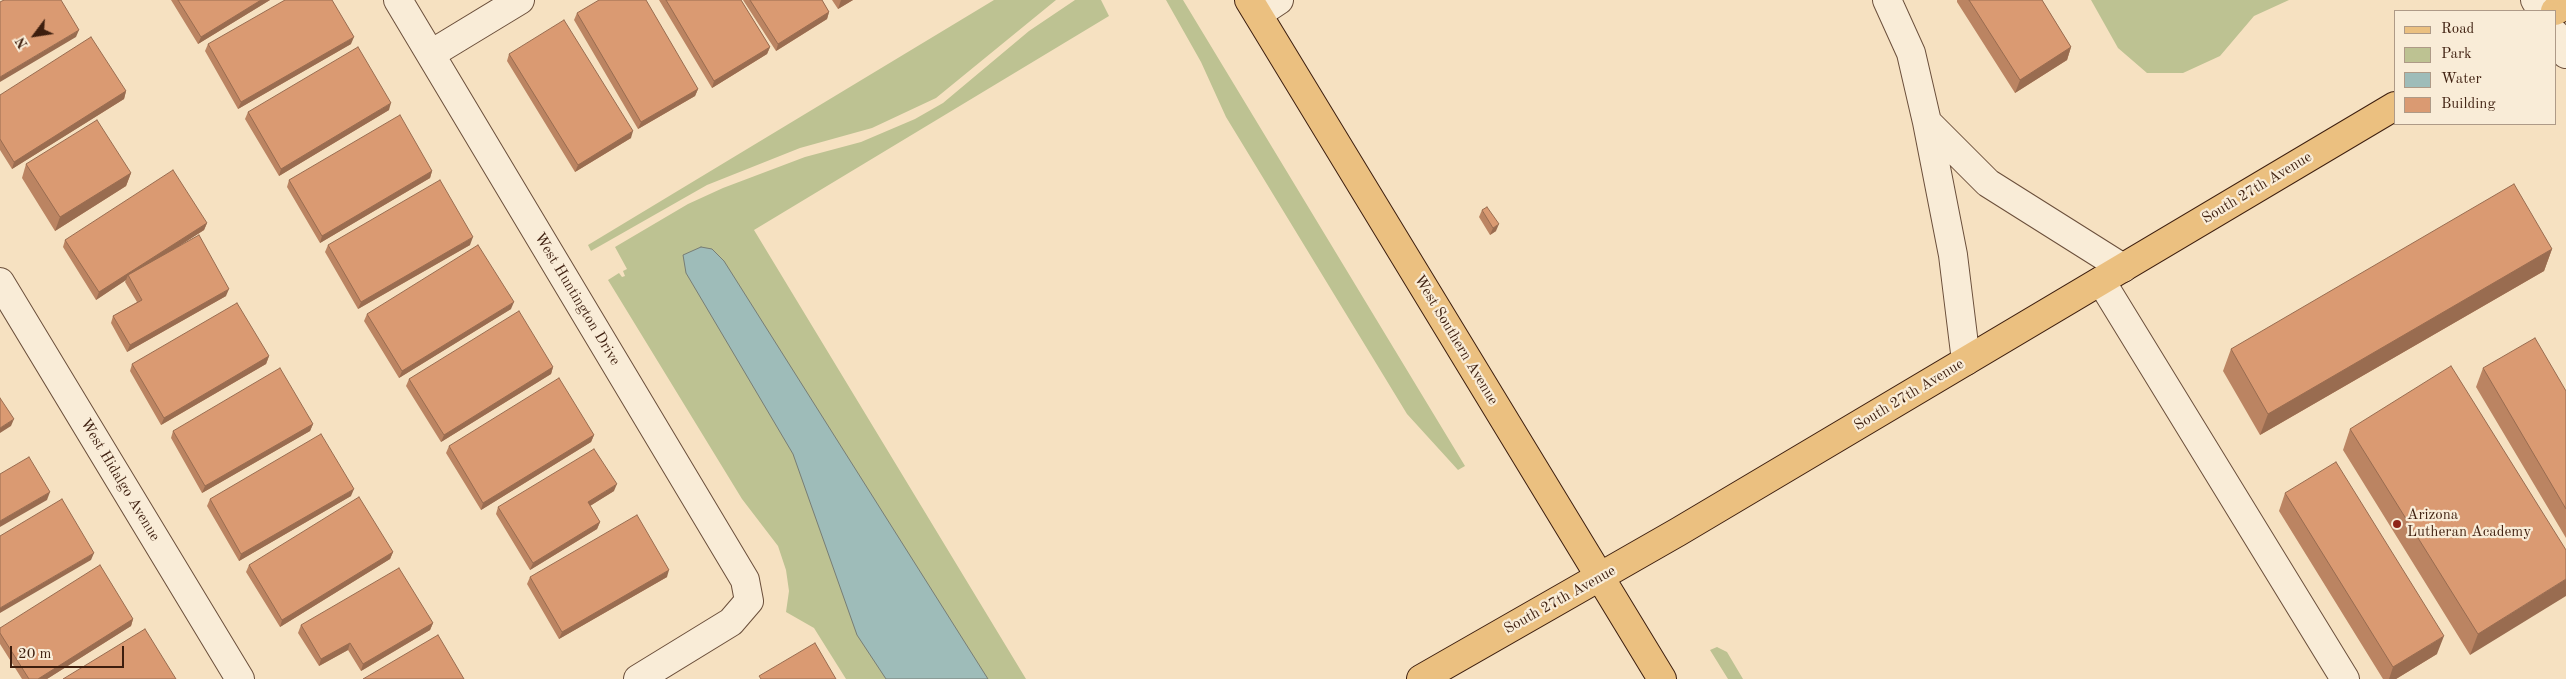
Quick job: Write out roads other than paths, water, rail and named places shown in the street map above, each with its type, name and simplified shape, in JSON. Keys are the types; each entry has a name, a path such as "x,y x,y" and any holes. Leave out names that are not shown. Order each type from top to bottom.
{"main road":[{"name":"West Southern Avenue","path":"1262,5 1662,679"},
{"name":"South 27th Avenue","path":"1422,679 1601,577 2394,107"}],"street":[{"name":"West Huntington Drive","path":"398,0 745,580 750,601 731,622 638,679"},
{"path":"431,54 520,0"},
{"path":"1887,0 1911,53 1927,122 1953,255 1966,361"},
{"path":"2556,36 2566,54"},
{"path":"1927,122 1988,183 2112,274 2344,679"},
{"name":"West Hidalgo Avenue","path":"0,282 240,679"}],"water":[{"path":"701,247 712,249 724,261 988,679 886,679 857,635 793,454 686,273 683,255"}],"place":[{"name":"Arizona Lutheran Academy","path":"2397,524"}]}
